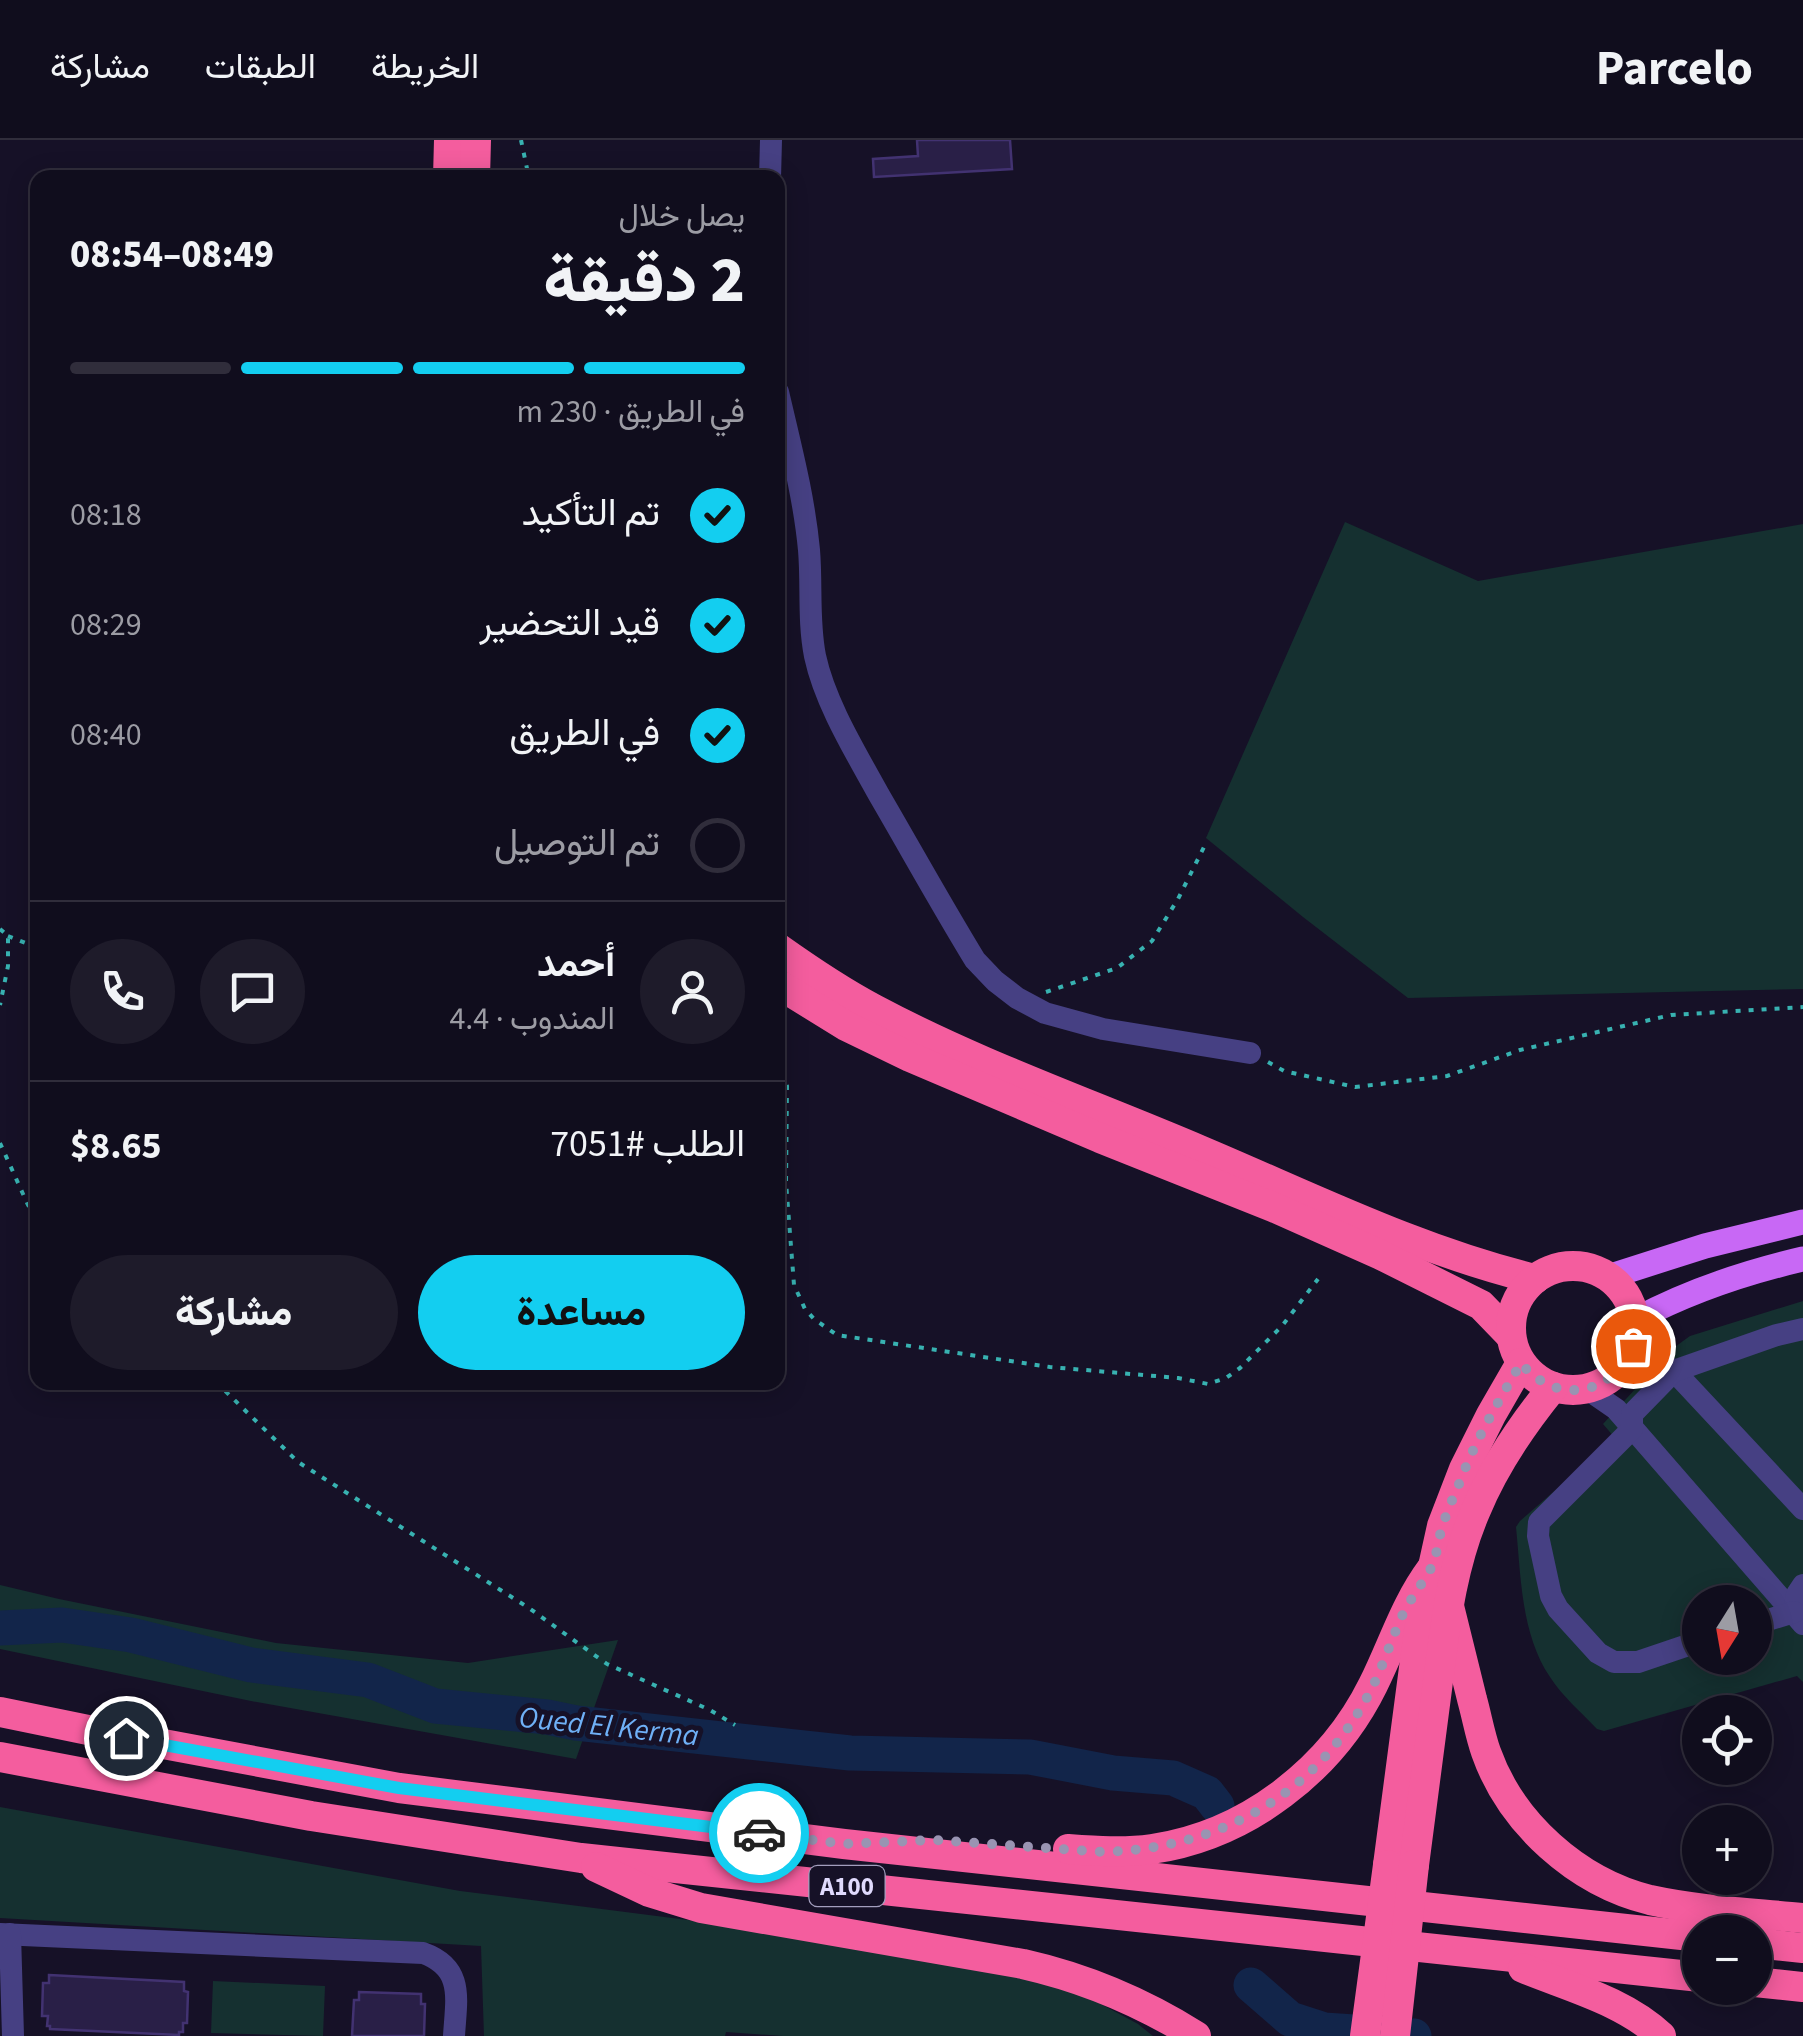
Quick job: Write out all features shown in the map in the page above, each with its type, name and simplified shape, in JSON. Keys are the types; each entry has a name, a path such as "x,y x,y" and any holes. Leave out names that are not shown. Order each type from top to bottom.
{"highway":[{"path":"448,140 448,170"},
{"path":"474,170 476,140"},
{"path":"785,953 874,1009 1020,1077 1378,1226 1494,1269 1535,1279"},
{"path":"785,988 846,1026 910,1057 1273,1207 1381,1255 1481,1306 1516,1350 1536,1378 1553,1387 1587,1389 1611,1378 1628,1358 1634,1333 1626,1296 1608,1277 1584,1267 1558,1268 1526,1288 1513,1311 1516,1350 1442,1526 1419,1630 1401,1864 1395,2036"},
{"path":"1365,2036 1401,1864 1448,1602 1464,1542 1487,1484 1517,1434 1553,1387"},
{"path":"844,1844 934,1840 1128,1851 1177,1844 1226,1828 1274,1801 1341,1736 1373,1686 1402,1618 1432,1568"},
{"path":"1448,1602 1486,1752 1514,1805 1533,1830 1566,1860 1606,1884 1649,1900 1803,1918"},
{"name":"A100","path":"0,1712 399,1788 844,1844 1682,1935"},
{"name":"A100","path":"0,1757 311,1816 581,1858 1682,1975"},
{"path":"581,1858 649,1892 701,1908 1053,1971 1112,1991 1196,2036"},
{"path":"1772,1945 1803,1948"},
{"path":"1493,1956 1622,2009 1661,2036"},
{"path":"1772,1984 1803,1987"}],"main road":[{"path":"1608,1277 1704,1246 1803,1222"},
{"path":"1634,1333 1706,1286 1803,1259"}],"street":[{"path":"770,170 771,140"},
{"path":"785,420 804,508 811,626 824,688 856,754 975,960 994,981 1044,1012 1103,1029 1250,1053"},
{"path":"1682,1647 1638,1662 1614,1662 1598,1653 1551,1596 1538,1536 1539,1522 1632,1429 1632,1414 1674,1370 1803,1329"},
{"path":"1634,1333 1674,1370 1803,1508"},
{"path":"1587,1389 1616,1409 1798,1618"},
{"path":"1798,1618 1797,1594 1803,1585"},
{"path":"1772,1622 1798,1618"},
{"path":"13,2036 5,1934 423,1953 442,1962 454,1979 454,2036"}],"path":[{"path":"521,140 528,170"},
{"path":"1017,998 1117,968 1152,941 1204,847"},
{"path":"0,929 30,945"},
{"path":"0,1005 8,966 8,936"},
{"path":"1250,1053 1284,1071 1355,1087 1447,1076 1520,1050 1671,1014 1803,1007"},
{"path":"785,1077 786,1182 794,1285 805,1309 837,1334 1050,1368 1208,1384 1240,1368 1282,1326 1318,1279"},
{"path":"0,1142 30,1207"},
{"path":"224,1390 298,1462 529,1608 607,1664 735,1725"}],"green space":[{"path":"1345,522 1478,581 1803,524 1803,989 1408,998 1206,838"},
{"path":"1803,1301 1803,1682 1797,1676 1730,1695 1682,1695 1682,1709 1604,1731 1597,1729 1566,1698 1540,1660 1524,1605 1516,1527 1615,1438 1603,1424 1672,1349 1690,1336"},
{"path":"0,1585 276,1643 468,1663 618,1640 576,1759 251,1701 0,1649"},
{"path":"0,1807 460,1891 876,1944 1007,1969 1086,1996 1153,2036 783,2036 726,2032 725,2036 484,2036 481,1946 0,1918"},
{"path":"213,1981 325,1986 323,2036 211,2033"}],"building":[{"path":"917,140 1010,140 1012,169 874,177 873,159 918,156"},
{"path":"49,1975 184,1982 184,1991 188,1992 187,2023 183,2023 179,2035 50,2029 48,2016 42,2016 43,1983 49,1983"},
{"path":"359,1992 421,1994 421,2004 425,2004 424,2036 352,2036 354,2000 359,2000"}],"waterway":[{"name":"Oued El Kerma","path":"0,1628 62,1625 131,1635 251,1665 368,1680 435,1706 850,1753 1030,1757 1113,1773 1173,1778 1207,1793 1217,1806"},
{"name":"Oued El Kerma","path":"1251,1985 1290,2019 1324,2030 1414,2036"}],"way so far":[{"path":"759,1833 844,1844 934,1840 1104,1852 1177,1844 1250,1816 1274,1801 1320,1760 1341,1736 1373,1686 1409,1603 1432,1568 1442,1526 1464,1470 1521,1363 1544,1384 1587,1389 1611,1378 1633,1346"}],"route":[{"path":"126,1738 399,1788 759,1833"}]}
